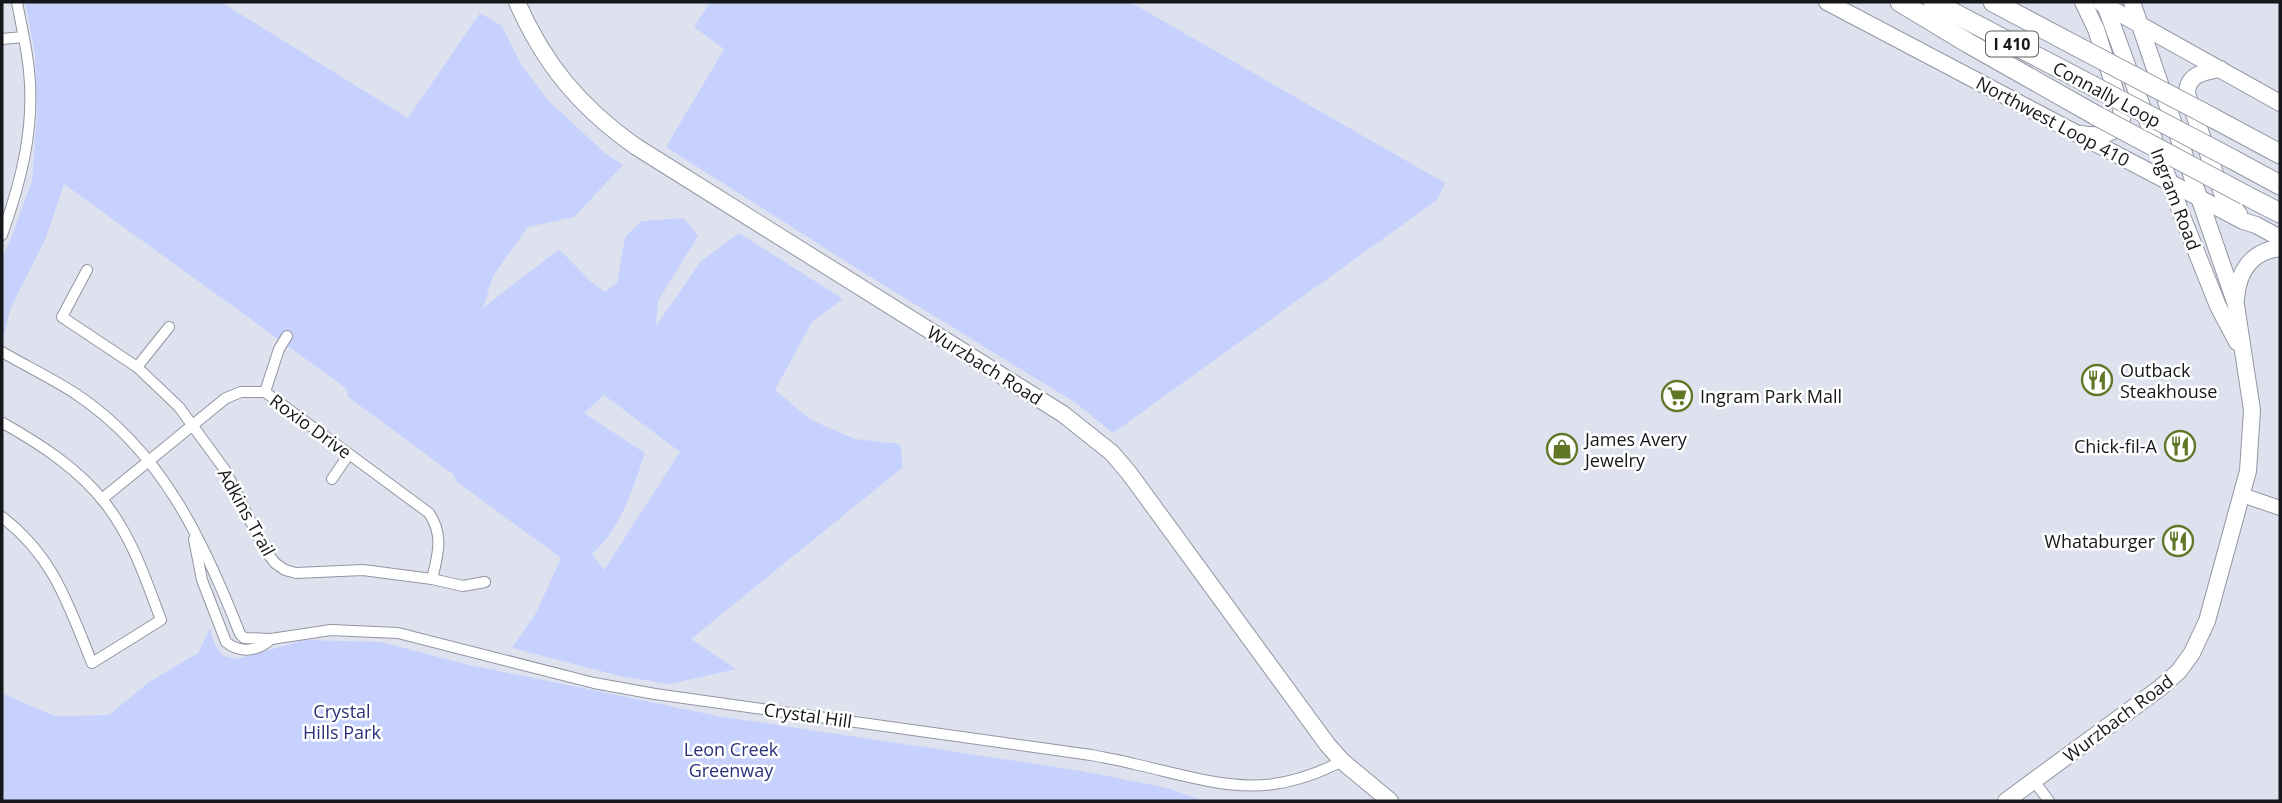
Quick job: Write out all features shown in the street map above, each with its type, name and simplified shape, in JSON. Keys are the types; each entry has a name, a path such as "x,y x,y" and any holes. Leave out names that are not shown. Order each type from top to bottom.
{"highway":[{"path":"1900,2 2097,116 2280,213"},
{"name":"Connally Loop","path":"1933,2 2280,185"},
{"name":"Connally Loop","path":"1993,2 2280,153"}],"main road":[{"name":"Wurzbach Road","path":"517,2 528,26 559,76 607,126 1063,414 1112,453 1148,497 1287,690 1342,761 1390,801"},
{"name":"Northwest Loop 410","path":"1827,2 2280,238"},
{"path":"2075,132 2095,135 2108,133 2119,127 2123,115 2096,29 2082,2"},
{"name":"Ingram Road","path":"2132,2 2236,305 2250,386 2252,421 2251,449 2242,495"},
{"path":"2103,3 2280,103"},
{"name":"Ingram Road","path":"2103,3 2168,182 2218,306 2242,352"},
{"path":"2220,69 2192,78 2186,88 2187,98 2222,192 2237,212 2256,225"},
{"path":"2236,305 2238,282 2246,266 2263,252 2280,248"},
{"name":"Wurzbach Road","path":"2006,801 2161,688 2179,671 2192,653 2211,609 2242,495"}],"street":[{"path":"2,235 24,166 29,120 29,71 17,2"},
{"path":"2,39 23,37"},
{"name":"Adkins Trail","path":"87,270 62,317 137,367 167,395 225,470 265,550 275,563 296,573 363,570 463,586 485,582"},
{"path":"137,367 169,327"},
{"path":"265,392 279,349 287,336"},
{"path":"2,352 86,401 131,439 174,495 192,530"},
{"name":"Roxio Drive","path":"102,499 226,398 241,392 265,392 429,513 435,522 439,547 432,579"},
{"path":"2,424 45,448 102,499 134,552 161,620 92,663 51,569 33,544 2,517"},
{"path":"332,479 349,454"},
{"path":"2242,495 2280,508"},
{"name":"Crystal Hill","path":"192,530 202,580 223,638 232,647 245,650 265,645 271,639"},
{"name":"Crystal Hill","path":"192,530 212,565 240,634 250,639 271,639 331,630 398,633 594,683 655,694 1091,755 1235,790 1289,786 1325,772 1342,761"},
{"path":"2034,781 2049,801"}],"green space":[{"path":"25,2 221,2 408,118 480,13 502,26 522,66 549,101 605,153 623,165 574,217 528,227 493,276 483,308 559,249 590,281 605,292 617,283 625,237 641,221 684,218 698,236 658,301 656,326 701,261 739,233 843,299 812,322 775,390 811,420 855,439 900,444 903,467 691,639 736,669 670,684 620,676 512,648 536,613 561,558 348,397 347,389 64,184 45,240 11,307 2,343 2,258 32,181 37,114 35,54","holes":["604,395 680,452 604,570 592,554 611,533 618,520 631,494 645,453 584,413"]},
{"path":"710,2 1130,2 1445,183 1437,200 1113,433 1076,403 666,147 724,49 694,27"},
{"name":"Crystal Hills Park","path":"210,628 215,645 223,656 237,659 305,640 381,642 465,664 718,716 1082,771 1167,788 1202,800 1218,801 2,801 2,693 54,716 109,715 149,682 198,653"}],"place":[{"name":"Outback Steakhouse","path":"2097,380"},
{"name":"Ingram Park Mall","path":"1677,396"},
{"name":"Chick-fil-A","path":"2180,446"},
{"name":"James Avery Jewelry","path":"1562,449"},
{"name":"Whataburger","path":"2178,541"}],"park label":[{"name":"Leon Creek Greenway","path":"731,759"}]}
